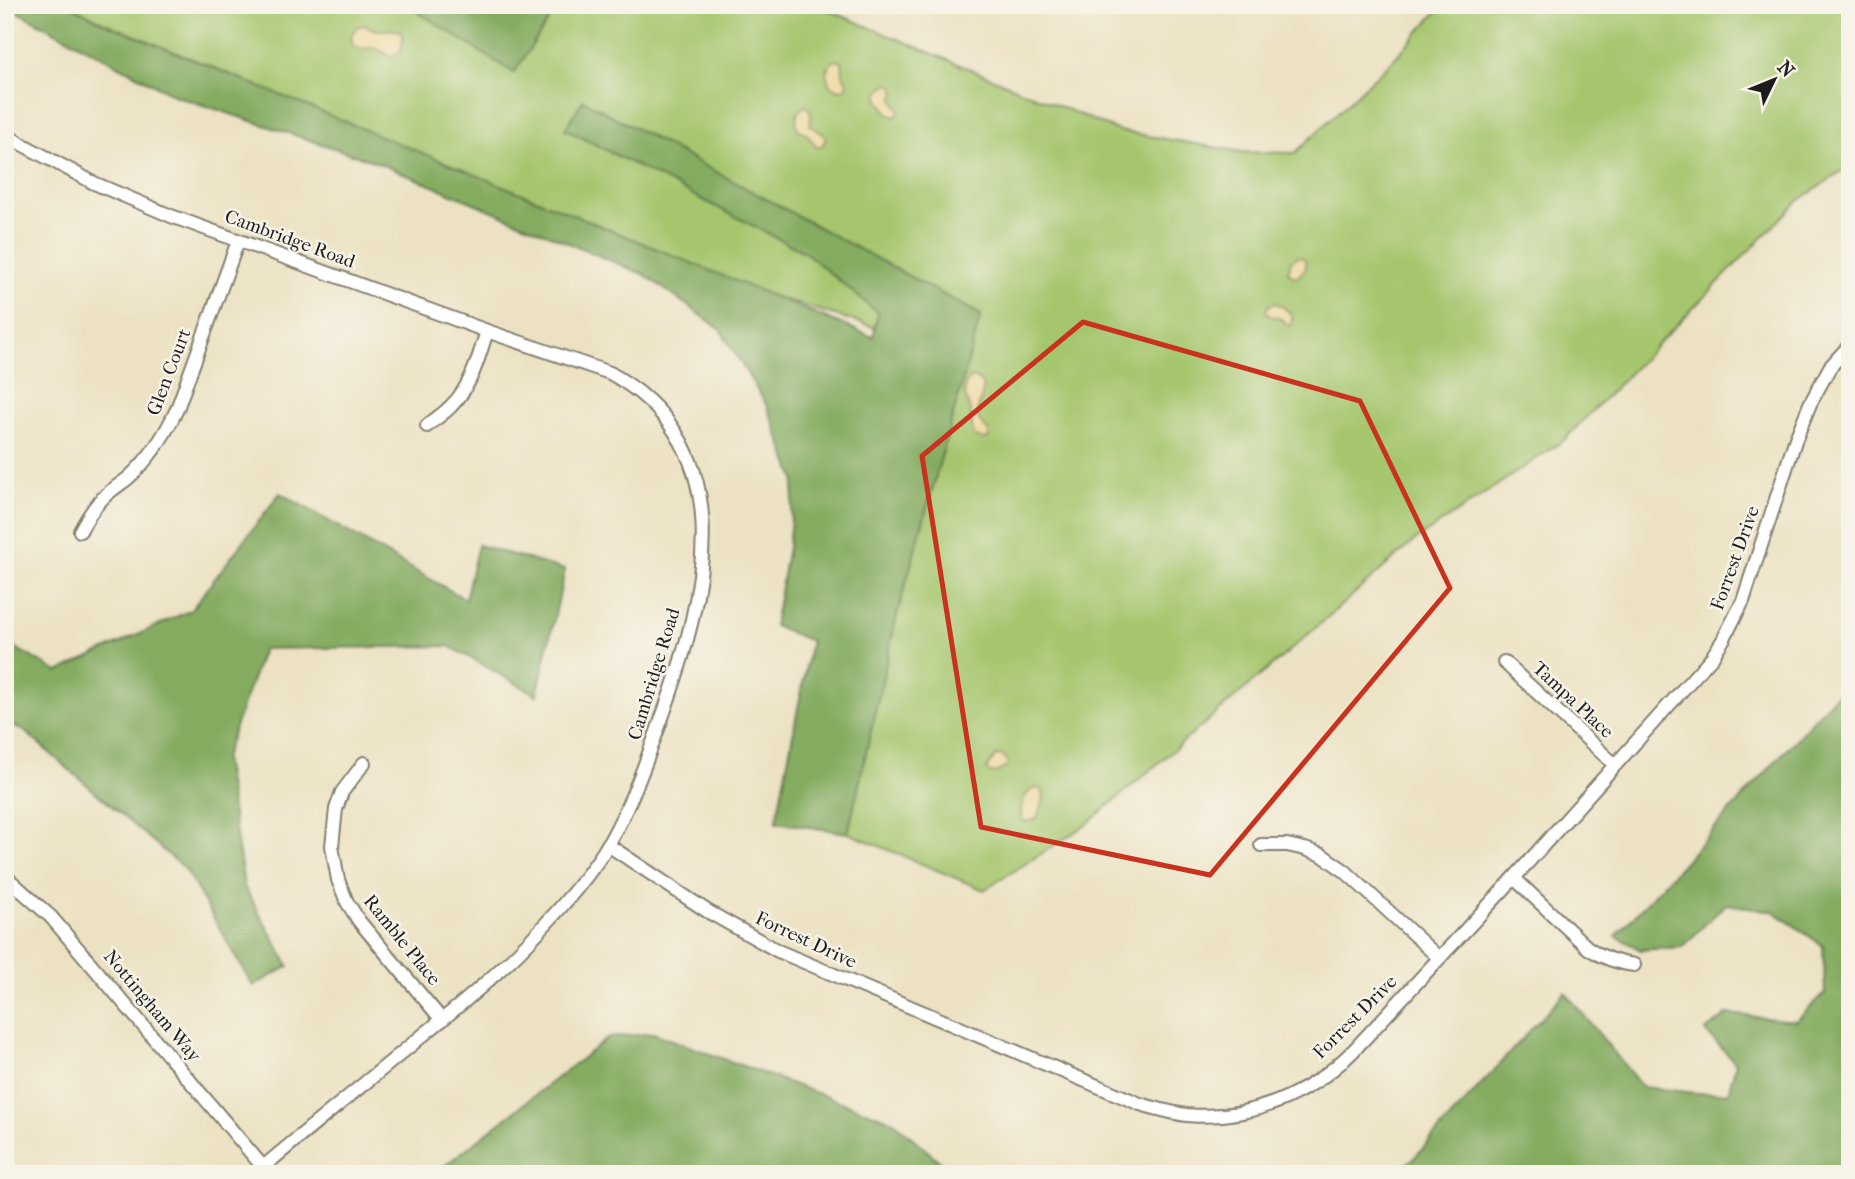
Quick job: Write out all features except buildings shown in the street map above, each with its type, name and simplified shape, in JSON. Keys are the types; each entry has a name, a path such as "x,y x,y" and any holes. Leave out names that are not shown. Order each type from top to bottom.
{"street":[{"name":"Cambridge Road","path":"5,135 94,183 159,211 238,242 610,373 628,383 660,411 689,456 699,487 703,508 703,545 699,586 689,637 643,771 608,845 541,929 489,980 259,1170"},
{"name":"Glen Court","path":"80,531 101,500 139,467 169,428 238,242"},
{"path":"427,426 452,405 464,390 487,331"},
{"name":"Forrest Drive","path":"608,845 718,917 778,951 1140,1104 1186,1115 1206,1116 1247,1111 1283,1100 1317,1082 1353,1051 1699,673 1723,640 1743,601 1802,424 1825,375 1850,345"},
{"name":"Tampa Place","path":"1504,662 1615,765"},
{"name":"Ramble Place","path":"364,763 342,792 336,810 331,846 338,880 359,921 442,1020"},
{"path":"1261,845 1287,845 1322,855 1345,871 1439,958"},
{"name":"Nottingham Way","path":"5,876 51,917 259,1170"},
{"path":"1514,878 1588,948 1609,960 1634,965"}],"highlighted area":[{"path":"1083,322 1360,401 1450,588 1210,875 981,827 922,456"}],"green space":[{"path":"5,5 69,5 104,23 873,337 878,313 806,253 565,129 583,100 981,315 897,615 848,833 776,822 811,641 774,626 788,547 795,479 767,406 720,329 645,275 376,162 176,96"},
{"path":"69,5 816,5 1119,131 1242,152 1295,153 1394,59 1443,5 1850,5 1850,165 1797,202 1564,440 1413,542 1086,825 984,890 848,833 906,337 766,294 104,23"},
{"path":"407,5 534,5 552,15 514,73"},
{"path":"280,493 465,599 478,545 565,570 537,695 449,646 263,649 224,758 244,886 289,966 253,986 185,869 23,730 5,722 5,642 58,672 191,610"},
{"path":"1850,680 1850,1174 1393,1174 1414,1158 1565,992 1642,1087 1696,1093 1728,1093 1736,1063 1705,1031 1728,1014 1796,1021 1825,993 1823,946 1773,911 1726,904 1682,947 1641,950 1616,936"},
{"path":"653,1033 893,1121 954,1174 434,1174 608,1038"}],"sand":[{"path":"364,25 379,30 400,31 403,36 401,52 391,56 373,47 364,49 353,46 351,36 356,27"},
{"path":"836,60 842,62 843,75 848,84 841,90 830,86 826,73 831,63"},
{"path":"889,84 894,87 896,92 893,100 899,108 895,117 889,115 878,98 882,89"},
{"path":"805,106 810,112 810,125 826,139 821,147 816,147 808,135 798,129 797,116"},
{"path":"1302,257 1306,264 1304,271 1296,278 1288,272 1291,261"},
{"path":"1269,305 1281,305 1292,315 1290,326 1281,319 1268,315 1266,311"},
{"path":"971,377 982,384 978,417 989,431 989,437 985,440 975,437 973,431 964,390"},
{"path":"1001,755 1008,761 1006,767 996,773 990,773 986,769 996,756"},
{"path":"1037,788 1042,790 1042,805 1036,819 1026,822 1022,820 1022,805 1029,792"}],"waterway":[{"path":"1826,1174 1850,1172"}]}
